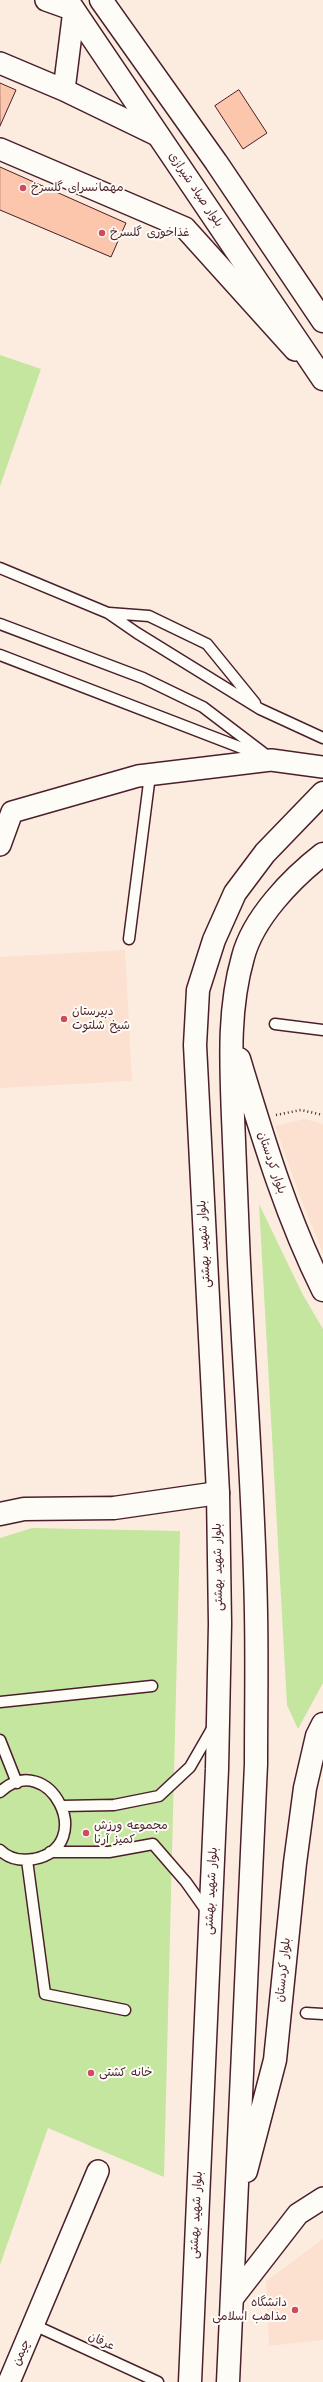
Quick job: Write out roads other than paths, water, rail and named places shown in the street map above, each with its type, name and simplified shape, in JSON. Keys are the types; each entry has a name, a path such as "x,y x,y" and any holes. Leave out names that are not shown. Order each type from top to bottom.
{"main road":[{"path":"101,0 261,228 323,321"},
{"name":"بلوار صیاد شیرازی","path":"77,3 159,136 323,380"},
{"path":"159,136 187,122"},
{"path":"235,249 261,228"},
{"name":"بلوار شهید بهشتی","path":"188,2380 211,1918 218,1718 218,1493 195,1045 198,990 214,940 235,893 265,853 323,793"},
{"path":"228,2382 256,1764 256,1613 240,1281 231,1031 236,987 243,954 259,923 278,897 305,868 323,854"},
{"name":"بلوار کردستان","path":"231,1031 267,1156 306,1257 323,1290"},
{"path":"0,1514 24,1509 114,1508 218,1493"},
{"name":"بلوار کردستان","path":"235,2214 275,2060 295,1863 304,1795 317,1736 323,1724"}],"street":[{"path":"46,0 77,3 64,90"},
{"path":"0,63 64,90 159,136"},
{"path":"0,149 185,228 323,380"},
{"path":"215,261 235,249"},
{"path":"0,845 6,810 150,775 271,760 323,767"},
{"name":"چیمن","path":"9,2382 98,2171"},
{"path":"232,2299 298,2214 323,2198"}],"lane":[{"path":"0,568 108,612 137,633 260,709 323,738"},
{"path":"108,612 150,616 207,644 260,709"},
{"path":"0,624 143,678 203,707 271,760"},
{"path":"0,655 271,760"},
{"path":"129,939 150,775"},
{"path":"275,1024 323,1030"},
{"path":"0,1702 152,1686"},
{"path":"62,1806 114,1805 159,1796 190,1767 218,1718"},
{"path":"0,1740 17,1783"},
{"path":"0,1792 17,1783 31,1782 44,1786 55,1794 62,1806 65,1819 64,1832 59,1843 50,1852 39,1858 27,1860 15,1859 0,1850"},
{"path":"50,1852 109,1852 153,1844 186,1882 211,1918"},
{"path":"27,1860 44,1994 125,2010"},
{"path":"306,2013 323,2014"},
{"name":"عرفان","path":"34,2325 158,2382"}],"place":[{"name":"مهمانسرای گلسرخ","path":"23,188"},
{"name":"غذاخوری گلسرخ","path":"102,233"},
{"name":"دبیرستان شیخ شلتوت","path":"64,1019"},
{"name":"مجموعه ورزش کمیز آرنا","path":"86,1833"},
{"name":"خانه کشتی","path":"91,2073"},
{"name":"دانشگاه مذاهب اسلامی","path":"295,2310"}]}
